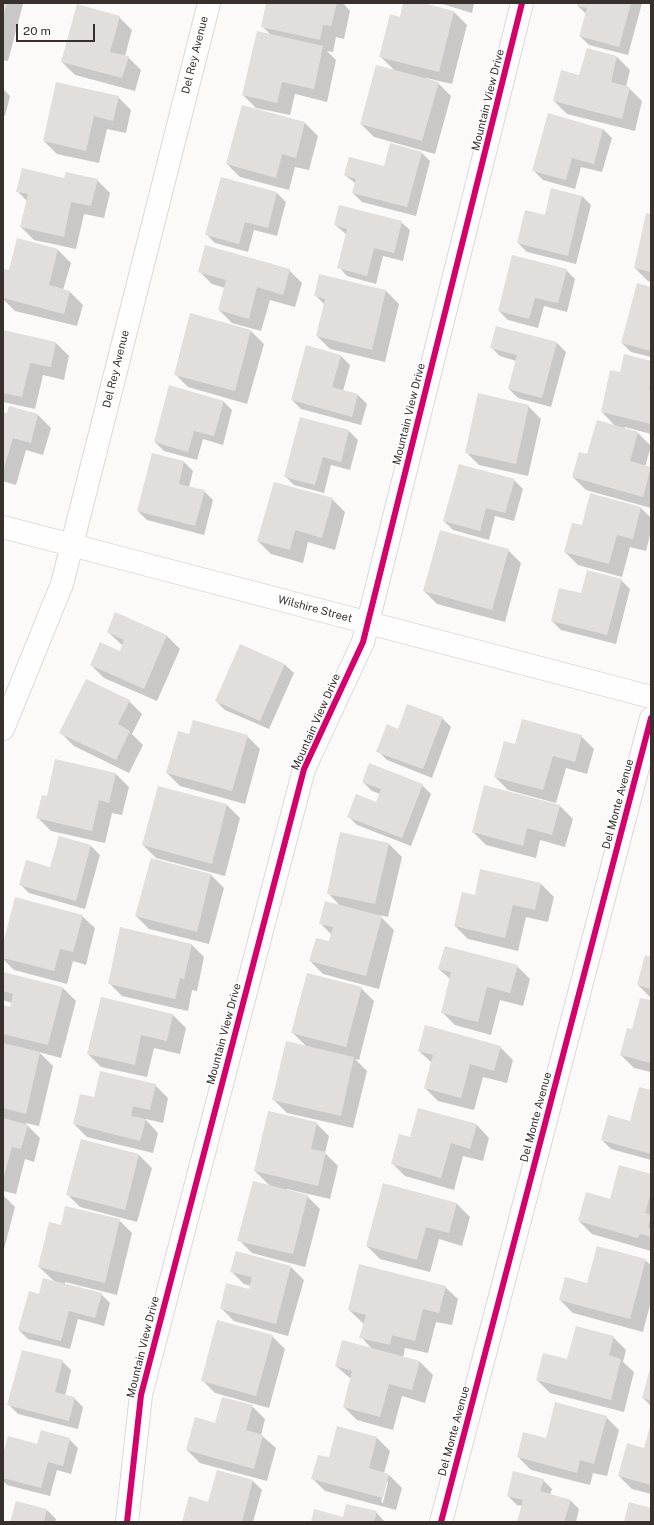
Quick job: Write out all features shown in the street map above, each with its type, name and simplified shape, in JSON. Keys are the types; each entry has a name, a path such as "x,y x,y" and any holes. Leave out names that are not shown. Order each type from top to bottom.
{"street":[{"name":"Del Rey Avenue","path":"3,729 62,584 209,3"},
{"name":"Mountain View Drive","path":"127,1522 140,1395 304,769 363,642 522,3"},
{"name":"Wilshire Street","path":"3,527 651,698"},
{"name":"Del Monte Avenue","path":"441,1522 651,718"}],"building":[{"path":"3,3 7,3 3,17"},
{"path":"266,3 337,3 331,26 323,25 320,40 261,27"},
{"path":"403,3 423,3 454,11 439,72 379,57 390,14 400,17"},
{"path":"578,3 631,3 619,47 579,36 587,8 577,6"},
{"path":"77,4 120,16 110,52 129,56 122,78 61,62"},
{"path":"257,31 323,46 314,89 282,82 277,103 242,95"},
{"path":"587,48 617,56 611,82 630,87 622,119 553,101 561,70 579,75"},
{"path":"376,65 439,82 422,141 360,124"},
{"path":"56,82 119,96 113,121 94,116 86,151 43,141"},
{"path":"242,105 305,122 296,158 282,154 276,178 226,164"},
{"path":"548,113 603,129 594,164 572,158 566,180 532,171"},
{"path":"390,143 422,152 407,207 352,193 356,179 344,175 349,157 384,166"},
{"path":"22,168 64,178 66,172 98,179 91,206 71,202 64,237 20,227 28,194 16,192"},
{"path":"221,177 277,192 268,228 245,222 239,244 205,235"},
{"path":"551,188 582,196 568,256 517,243 525,210 545,215"},
{"path":"339,205 402,221 394,253 374,248 367,276 337,268 347,229 334,225"},
{"path":"646,213 651,214 651,272 634,268"},
{"path":"17,238 58,249 49,285 70,291 64,314 3,298 3,269 9,270"},
{"path":"205,245 290,269 283,295 257,287 249,319 218,310 226,280 198,272"},
{"path":"512,255 567,269 558,303 535,298 529,319 498,311"},
{"path":"319,274 386,290 372,350 316,336 325,299 314,296"},
{"path":"637,283 651,287 651,351 621,343"},
{"path":"190,313 251,330 235,391 174,375"},
{"path":"496,326 557,342 542,398 508,389 517,355 490,348"},
{"path":"3,330 56,342 51,367 30,363 22,397 3,393"},
{"path":"306,345 341,355 332,387 358,394 352,417 291,400"},
{"path":"624,354 651,361 651,379 649,389 651,390 651,424 601,412 610,370 620,372"},
{"path":"169,385 224,401 214,436 194,431 188,452 154,442"},
{"path":"478,393 529,405 516,464 465,453"},
{"path":"9,406 38,414 31,443 13,438 3,472 3,412 7,413"},
{"path":"300,417 349,430 341,462 323,457 315,485 284,477"},
{"path":"597,420 638,432 630,461 651,467 643,497 572,477 579,452 587,454"},
{"path":"152,453 184,461 179,484 205,490 195,526 137,511"},
{"path":"459,464 515,479 505,513 486,508 480,531 443,521"},
{"path":"274,482 333,498 322,538 295,530 290,550 257,541"},
{"path":"590,493 641,507 633,539 617,535 609,564 564,552 572,523 582,525"},
{"path":"440,530 509,549 492,610 423,591"},
{"path":"587,570 622,579 607,635 551,621 559,588 581,593"},
{"path":"115,612 167,635 144,689 90,665 100,642 120,651 124,640 107,632"},
{"path":"240,644 285,664 260,721 215,701"},
{"path":"86,679 130,700 118,724 130,731 116,760 59,733"},
{"path":"407,704 443,717 423,769 376,752 387,724 398,729"},
{"path":"522,719 582,735 575,762 553,756 543,790 494,777 504,741 515,744"},
{"path":"193,720 248,735 232,791 166,773 178,731 189,734"},
{"path":"55,759 116,773 109,803 99,800 92,831 36,818 42,795 47,796"},
{"path":"369,763 423,784 402,838 347,817 356,794 376,802 381,789 362,782"},
{"path":"484,785 560,805 552,835 527,828 523,846 472,832"},
{"path":"158,786 227,804 212,864 142,845"},
{"path":"340,832 389,843 375,904 327,894"},
{"path":"59,836 91,845 76,901 19,885 26,860 50,867"},
{"path":"151,858 211,874 197,932 135,916"},
{"path":"480,869 541,883 535,910 513,905 505,938 454,926 462,892 475,895"},
{"path":"15,897 83,915 73,952 60,949 54,971 3,958 3,944"},
{"path":"325,901 382,916 366,976 309,961 316,938 329,941 333,927 319,924"},
{"path":"120,927 192,944 184,979 180,978 175,999 108,984"},
{"path":"445,946 518,965 510,993 487,987 478,1022 441,1013 451,972 438,969"},
{"path":"645,955 651,957 651,989 637,985"},
{"path":"3,972 63,987 48,1045 3,1034 3,1005 10,1007 13,994 3,991"},
{"path":"307,973 362,987 346,1047 291,1033"},
{"path":"101,997 173,1014 167,1041 141,1035 135,1065 87,1054"},
{"path":"640,998 651,1000 651,1063 620,1055 627,1028 632,1029"},
{"path":"425,1025 501,1046 494,1071 470,1064 461,1098 424,1088 433,1055 418,1051"},
{"path":"286,1041 354,1057 341,1116 272,1100"},
{"path":"3,1043 40,1052 26,1114 3,1108"},
{"path":"100,1071 156,1084 150,1110 133,1106 131,1116 146,1119 140,1141 73,1124 80,1094 94,1097"},
{"path":"639,1087 651,1090 651,1154 601,1140 608,1115 630,1121"},
{"path":"418,1108 477,1124 470,1149 451,1143 441,1178 391,1164 399,1134 410,1137"},
{"path":"268,1111 317,1122 311,1149 326,1152 318,1186 254,1171"},
{"path":"3,1118 28,1125 21,1149 12,1147 3,1180"},
{"path":"81,1139 139,1154 125,1210 66,1195"},
{"path":"619,1165 651,1174 651,1192 645,1213 651,1215 648,1228 651,1229 651,1237 640,1234 638,1238 578,1221 586,1192 610,1199"},
{"path":"253,1181 308,1195 293,1254 237,1241"},
{"path":"383,1183 457,1203 449,1233 426,1227 417,1260 366,1246"},
{"path":"65,1206 120,1219 105,1283 38,1267 49,1222 61,1225"},
{"path":"597,1246 646,1259 630,1319 559,1300 565,1277 587,1283"},
{"path":"236,1251 291,1266 276,1324 220,1309 226,1283 249,1289 252,1277 230,1272"},
{"path":"359,1264 446,1286 439,1313 423,1309 415,1341 392,1335 390,1345 359,1338 366,1315 348,1310"},
{"path":"43,1278 102,1293 95,1318 69,1311 61,1341 18,1330 29,1291 39,1294"},
{"path":"217,1320 273,1335 256,1396 201,1381"},
{"path":"576,1326 614,1336 609,1355 621,1359 611,1400 536,1380 543,1353 567,1359"},
{"path":"342,1340 420,1361 412,1390 389,1384 380,1417 343,1407 352,1371 335,1366"},
{"path":"22,1350 63,1360 55,1392 75,1397 69,1421 7,1405"},
{"path":"651,1365 651,1401 642,1398"},
{"path":"222,1397 253,1405 246,1430 263,1435 254,1469 186,1450 195,1417 215,1423"},
{"path":"555,1402 607,1416 594,1464 580,1460 577,1473 517,1457 523,1432 546,1438"},
{"path":"651,1423 651,1485 618,1476 627,1443 644,1448"},
{"path":"337,1426 377,1437 369,1468 389,1474 383,1498 311,1479 318,1455 329,1457"},
{"path":"41,1430 70,1438 63,1466 48,1462 41,1488 3,1478 3,1454 8,1436 37,1444"},
{"path":"217,1470 253,1480 242,1522 182,1522 189,1496 208,1502"},
{"path":"513,1471 544,1479 540,1491 571,1500 564,1522 517,1522 523,1500 507,1496"},
{"path":"16,1501 47,1509 44,1522 10,1522"},
{"path":"629,1502 651,1508 651,1522 624,1522"},
{"path":"346,1504 377,1511 374,1522 311,1522 314,1509 343,1517"}],"cycle path":[{"path":"127,1522 141,1395 304,769 363,642 522,3"},
{"path":"441,1522 651,718"}]}
